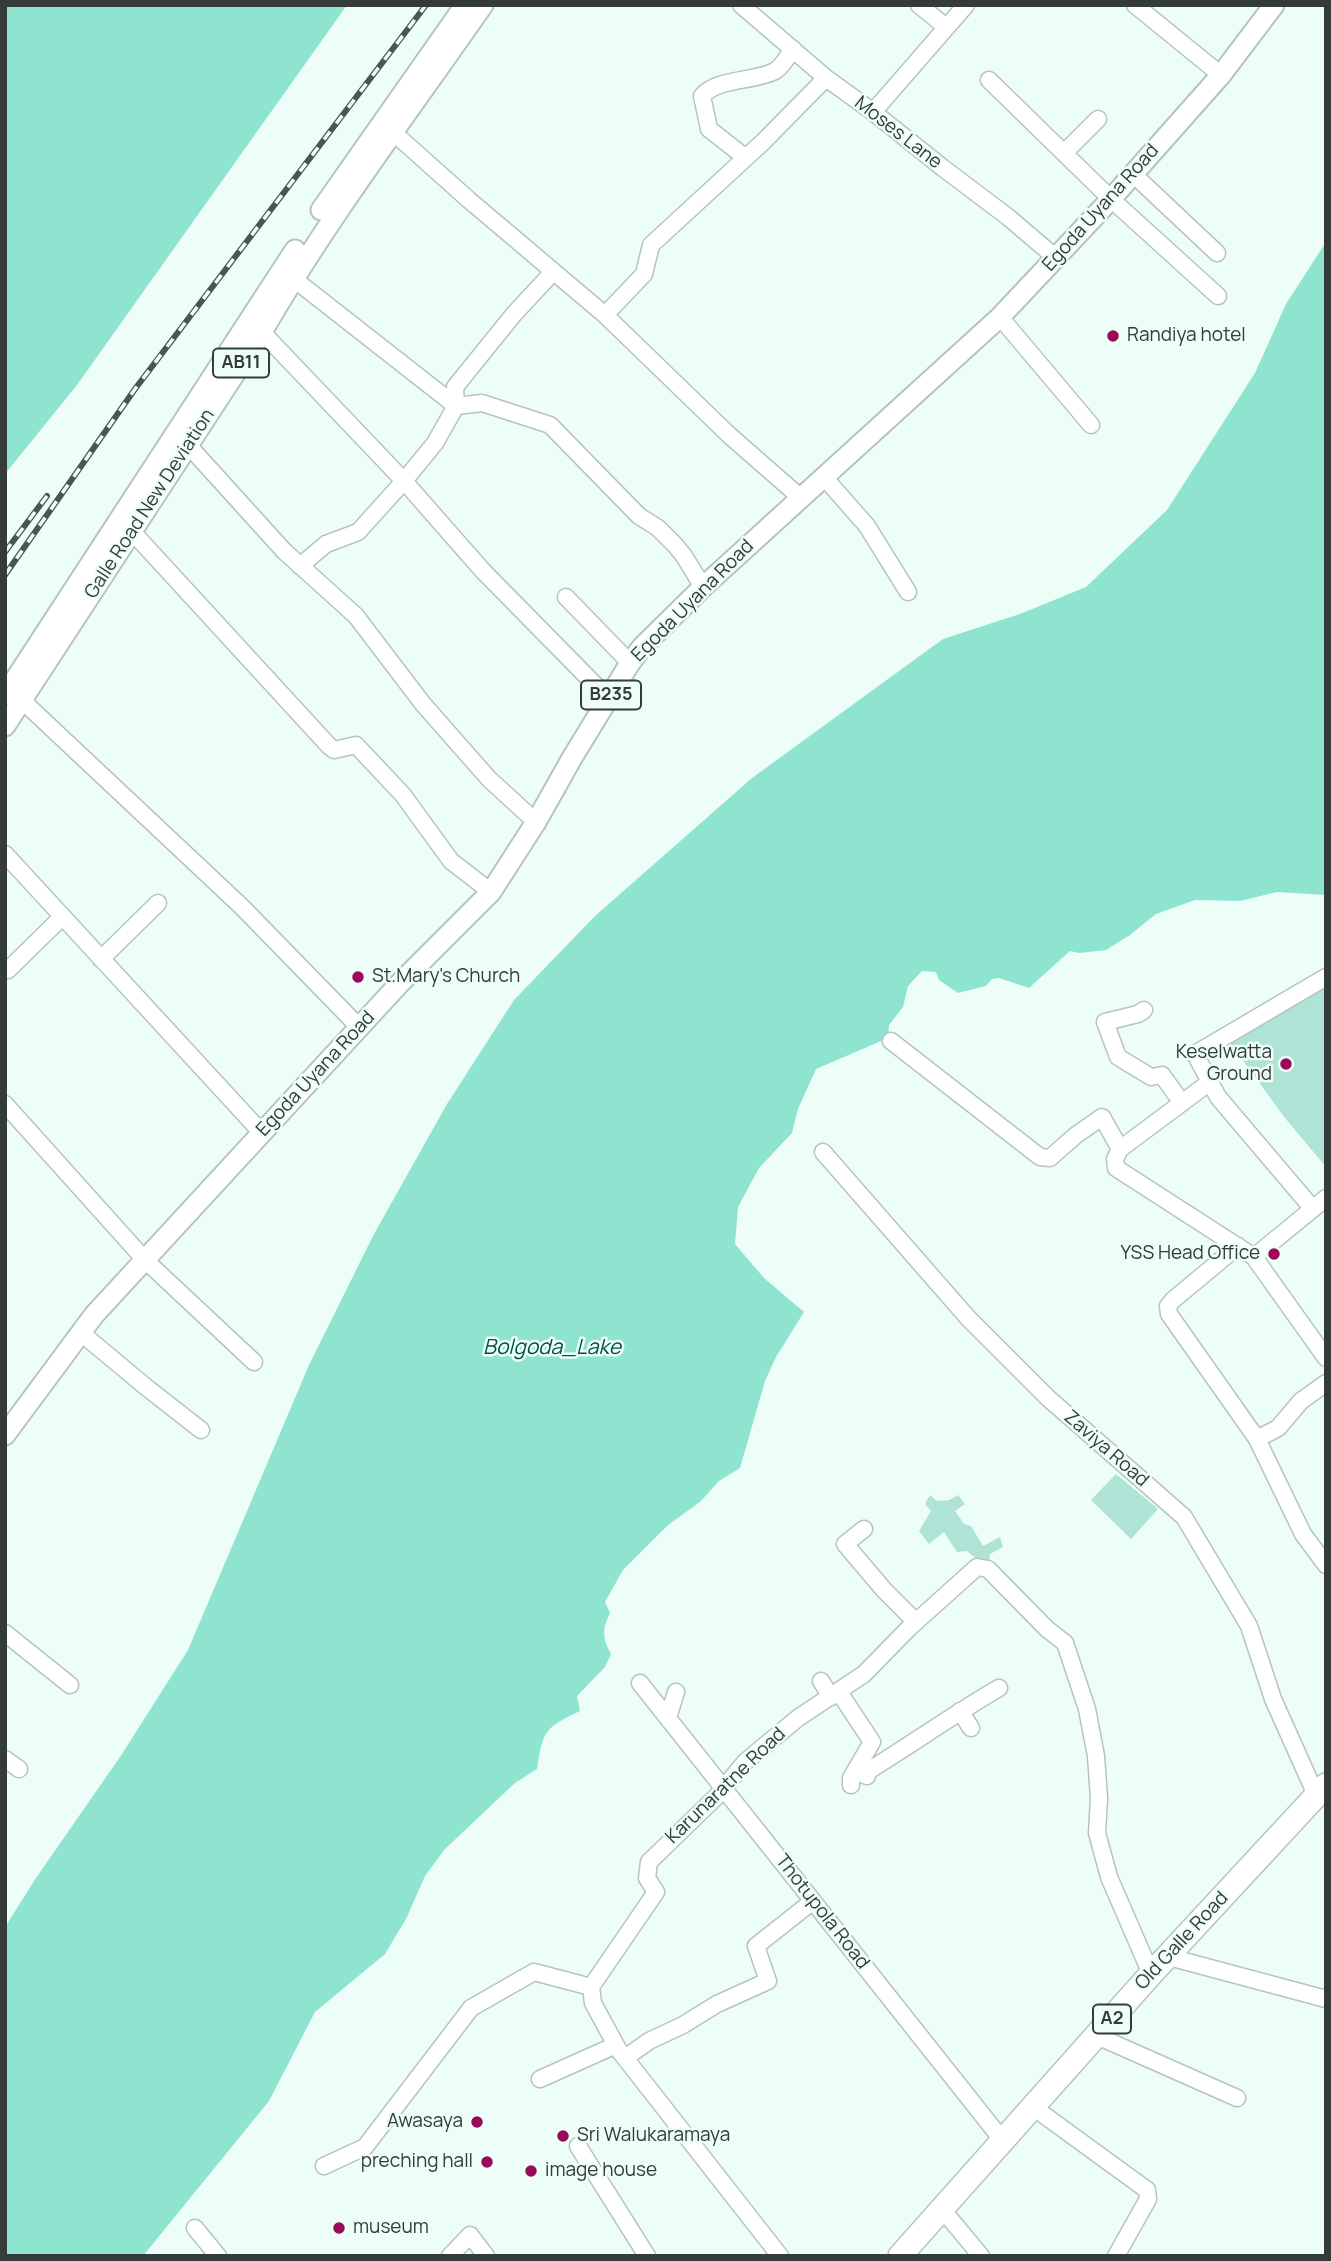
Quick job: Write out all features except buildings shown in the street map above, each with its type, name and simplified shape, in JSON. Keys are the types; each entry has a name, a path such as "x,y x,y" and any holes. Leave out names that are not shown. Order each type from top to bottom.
{"highway":[{"name":"Old Galle Road","path":"900,2256 1151,1974 1320,1797"}],"main road":[{"name":"Galle Road New Deviation","path":"5,726 15,697 289,271 330,196 465,5"},
{"name":"Galle Road New Deviation","path":"126,527 188,445 262,332 289,271 394,133 483,5"},
{"name":"Egoda Uyana Road","path":"5,1435 80,1332 359,1027 491,892 536,822 629,663 642,647 703,587 1000,317 1111,199 1221,75 1274,5"}],"street":[{"name":"Moses Lane","path":"741,5 826,78 1008,217 1056,258"},
{"path":"919,5 946,27"},
{"path":"873,112 966,5"},
{"path":"1135,5 1221,75"},
{"path":"746,158 709,129 702,96 708,89 718,85 735,83 778,70 793,49"},
{"path":"605,315 644,274 651,244 746,158 826,78"},
{"path":"989,80 1111,199 1217,296"},
{"path":"1064,153 1098,119"},
{"path":"394,133 605,315 729,435 801,498"},
{"path":"1133,174 1217,253"},
{"path":"289,271 299,283 457,406 482,403 550,425 639,516 658,528 684,556 703,587"},
{"path":"300,566 326,544 358,532 404,481 435,443 457,406 455,387 514,314 553,272"},
{"path":"1000,317 1091,425"},
{"path":"262,332 404,481 483,571 609,699"},
{"path":"188,445 300,566 356,616 423,705 489,779 536,822"},
{"path":"824,477 867,526 908,592"},
{"path":"126,527 329,746 334,750 356,745 403,795 451,862 491,892"},
{"path":"566,597 629,663"},
{"path":"15,697 28,706 242,907 359,1027"},
{"path":"5,854 262,1133"},
{"path":"101,959 158,904"},
{"path":"8,970 62,916"},
{"path":"1254,1257 1320,1203 1218,1097 1195,1054 1326,977"},
{"path":"1144,1010 1105,1022 1118,1057 1151,1077 1162,1075 1182,1103"},
{"path":"891,1041 1040,1157 1050,1158 1102,1117 1120,1149"},
{"path":"1210,1082 1120,1149 1115,1159 1116,1168 1254,1257 1326,1358"},
{"path":"5,1104 145,1261 254,1362"},
{"name":"Zaviya Road","path":"823,1152 968,1318 1048,1398 1184,1517 1249,1626 1273,1699 1320,1797"},
{"path":"1238,1246 1168,1306 1169,1314 1257,1439 1303,1534 1326,1565"},
{"path":"1312,1338 1326,1326"},
{"path":"80,1332 201,1430"},
{"path":"1257,1439 1278,1428 1301,1402 1326,1383"},
{"path":"864,1528 845,1544 884,1590 916,1622"},
{"name":"Karunaratne Road","path":"591,1987 656,1892 647,1878 649,1861 746,1762 798,1718 864,1674 977,1567 988,1569 1047,1629 1065,1643 1087,1709 1096,1756 1099,1798 1097,1833 1109,1877 1151,1974"},
{"path":"5,1633 70,1685"},
{"path":"821,1681 835,1694 872,1742 861,1780 868,1771 999,1688"},
{"name":"Thotupola Road","path":"640,1683 1003,2141"},
{"path":"668,1718 676,1692"},
{"path":"960,1711 971,1728"},
{"path":"540,2079 649,2041 683,2025 717,2004 768,1981 756,1946 813,1900"},
{"path":"1169,1957 1326,1999"},
{"path":"324,2166 365,2147 471,2008 534,1972 591,1987 593,2003 621,2052 780,2256"},
{"path":"1097,2036 1237,2098"},
{"path":"1033,2107 1147,2190 1147,2199 1116,2256"},
{"path":"578,2146 647,2256"},
{"path":"942,2209 981,2256"},
{"path":"195,2228 218,2256"},
{"path":"450,2256 470,2235 486,2256"}],"shaded area":[{"name":"Keselwatta Ground","path":"1326,981 1326,1167 1285,1118 1228,1040"},
{"path":"1116,1474 1158,1509 1131,1539 1091,1500"},
{"path":"930,1495 937,1501 949,1500 958,1495 965,1504 955,1511 964,1524 971,1526 983,1546 1000,1537 1003,1547 990,1554 989,1565 980,1562 967,1551 957,1552 944,1532 929,1544 919,1531 931,1511 925,1504"}],"water":[{"path":"5,5 347,5 77,385 5,474"},
{"name":"Bolgoda_Lake","path":"1326,242 1326,895 1277,892 1240,901 1195,900 1156,914 1106,950 1079,953 1070,951 1029,988 999,978 992,979 986,986 958,993 939,980 936,972 922,971 908,986 903,1007 889,1025 888,1038 816,1069 798,1109 792,1133 759,1168 738,1207 735,1244 764,1278 804,1312 776,1357 765,1381 740,1468 719,1481 700,1502 668,1525 623,1570 605,1602 610,1613 604,1629 605,1638 611,1654 605,1667 577,1696 580,1711 547,1732 541,1746 537,1769 515,1783 445,1849 425,1876 406,1919 385,1954 315,2012 269,2101 143,2256 5,2256 5,1927 122,1754 188,1650 309,1365 374,1234 447,1104 514,1000 595,916 752,778 943,639 1020,614 1086,587 1167,510 1255,373 1286,304"}],"railway":[{"path":"5,575 135,389 426,5"},
{"path":"5,552 47,496"}],"place":[{"name":"Randiya hotel","path":"1113,336"},
{"name":"St.Mary's Church","path":"358,977"},
{"name":"Keselwatta Ground","path":"1286,1064"},
{"name":"YSS Head Office","path":"1274,1254"},
{"name":"Awasaya","path":"477,2122"},
{"name":"Sri Walukaramaya","path":"563,2136"},
{"name":"preching hall","path":"487,2162"},
{"name":"image house","path":"531,2171"},
{"name":"museum","path":"339,2228"}]}
